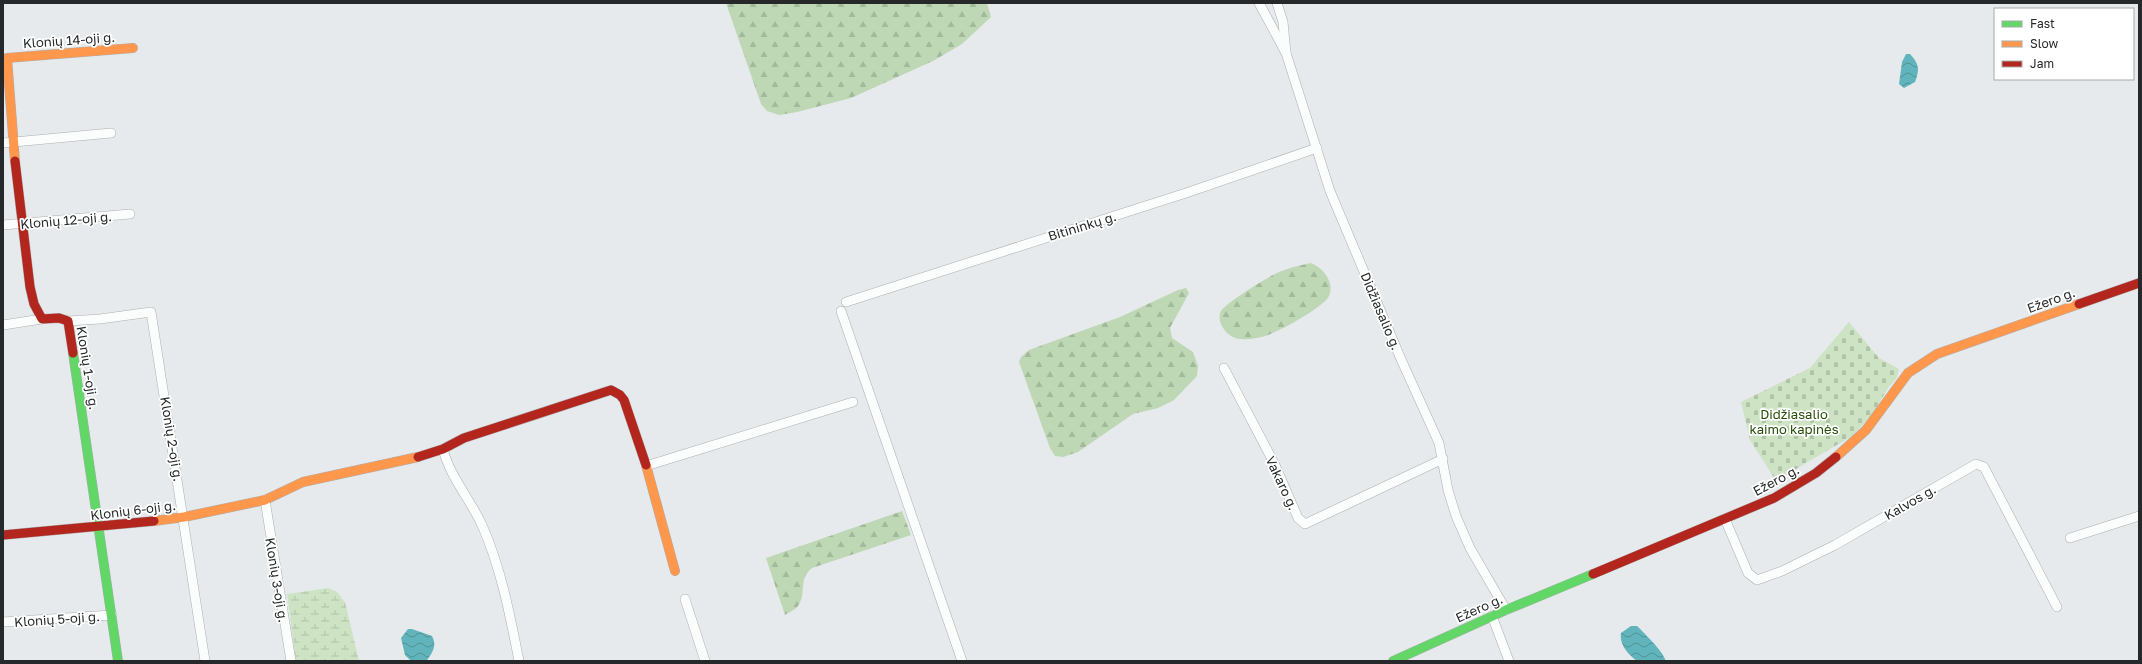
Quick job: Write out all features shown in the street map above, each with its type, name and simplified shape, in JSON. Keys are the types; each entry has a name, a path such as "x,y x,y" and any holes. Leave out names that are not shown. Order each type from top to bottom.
{"street":[{"path":"1259,3 1286,53"},
{"name":"Didžiasalio g.","path":"1277,3 1283,22 1286,53 1330,192 1439,443 1448,490 1456,517 1470,548 1506,610"},
{"name":"Klonių 14-oji g.","path":"14,142 6,58 133,48"},
{"path":"3,143 111,133"},
{"path":"3,325 42,319 35,307 31,291 21,223 14,142"},
{"name":"Bitininkų g.","path":"846,302 1186,193 1317,148"},
{"name":"Klonių 12-oji g.","path":"3,225 130,214"},
{"name":"Ežero g.","path":"1392,661 1506,610 1774,498 1816,473 1866,430 1900,380 1924,361 1937,354 2139,283"},
{"path":"841,311 962,661"},
{"name":"Klonių 2-oji g.","path":"68,321 100,319 151,312 184,517 205,661"},
{"name":"Klonių 1-oji g.","path":"42,319 59,318 68,321 118,661"},
{"name":"Vakaro g.","path":"1224,368 1275,465 1298,518 1305,524 1443,459"},
{"name":"Klonių 6-oji g.","path":"3,535 99,527 184,517 265,500 303,482 419,457 443,449 459,440 611,390 620,395 624,400 646,466"},
{"path":"675,571 646,466 853,402"},
{"path":"443,449 450,468 481,525 499,574 519,661"},
{"name":"Kalvos g.","path":"1725,519 1748,572 1757,580 1782,571 1835,544 1976,464 1984,467 2057,607"},
{"name":"Klonių 3-oji g.","path":"265,500 290,661"},
{"path":"2070,538 2139,516"},
{"path":"685,599 705,661"},
{"name":"Klonių 5-oji g.","path":"3,622 112,615"},
{"path":"1492,616 1509,661"}],"green space":[{"path":"726,3 987,3 991,17 962,44 933,61 851,98 797,112 779,115 767,111 761,104"},
{"path":"1311,263 1320,268 1327,276 1330,291 1329,296 1325,301 1310,313 1271,334 1253,339 1236,338 1224,330 1220,320 1221,311 1231,302 1274,274"},
{"path":"1186,288 1189,293 1170,328 1172,338 1193,352 1198,366 1197,376 1174,400 1158,408 1133,414 1078,452 1063,457 1055,456 1050,448 1019,362 1021,357 1029,350 1120,317 1178,290"},
{"name":"Didžiasalio kaimo kapinės","path":"1849,322 1879,358 1899,369 1897,378 1888,388 1872,415 1852,436 1776,481 1750,440 1741,402 1810,368"},
{"path":"902,511 911,535 812,568 805,576 801,601 794,610 785,615 766,558"},
{"path":"328,588 337,592 345,602 359,661 296,661 287,594"}],"water":[{"path":"1906,54 1910,54 1917,64 1918,74 1915,82 1904,88 1899,84 1902,62"},
{"path":"1631,626 1637,626 1644,633 1657,647 1666,661 1637,661 1631,656 1623,646 1621,633"},
{"path":"408,629 432,636 434,648 427,660 411,661 405,655 401,638"}],"traffic: fast":[{"path":"73,353 118,661"},
{"path":"1393,661 1506,610 1593,574"}],"traffic: slow":[{"path":"15,161 7,58 133,48"},
{"path":"1836,457 1866,430 1908,373 1937,354 2079,304"},
{"path":"154,521 184,517 265,500 303,482 418,457"},
{"path":"646,465 675,571"}],"traffic: jam":[{"path":"15,161 30,287 34,304 42,319 59,318 68,321 73,353"},
{"path":"2079,304 2139,283"},
{"path":"418,457 443,449 464,438 611,390 620,395 624,400 646,465"},
{"path":"1593,574 1774,498 1816,473 1836,457"},
{"path":"3,535 154,521"}]}
